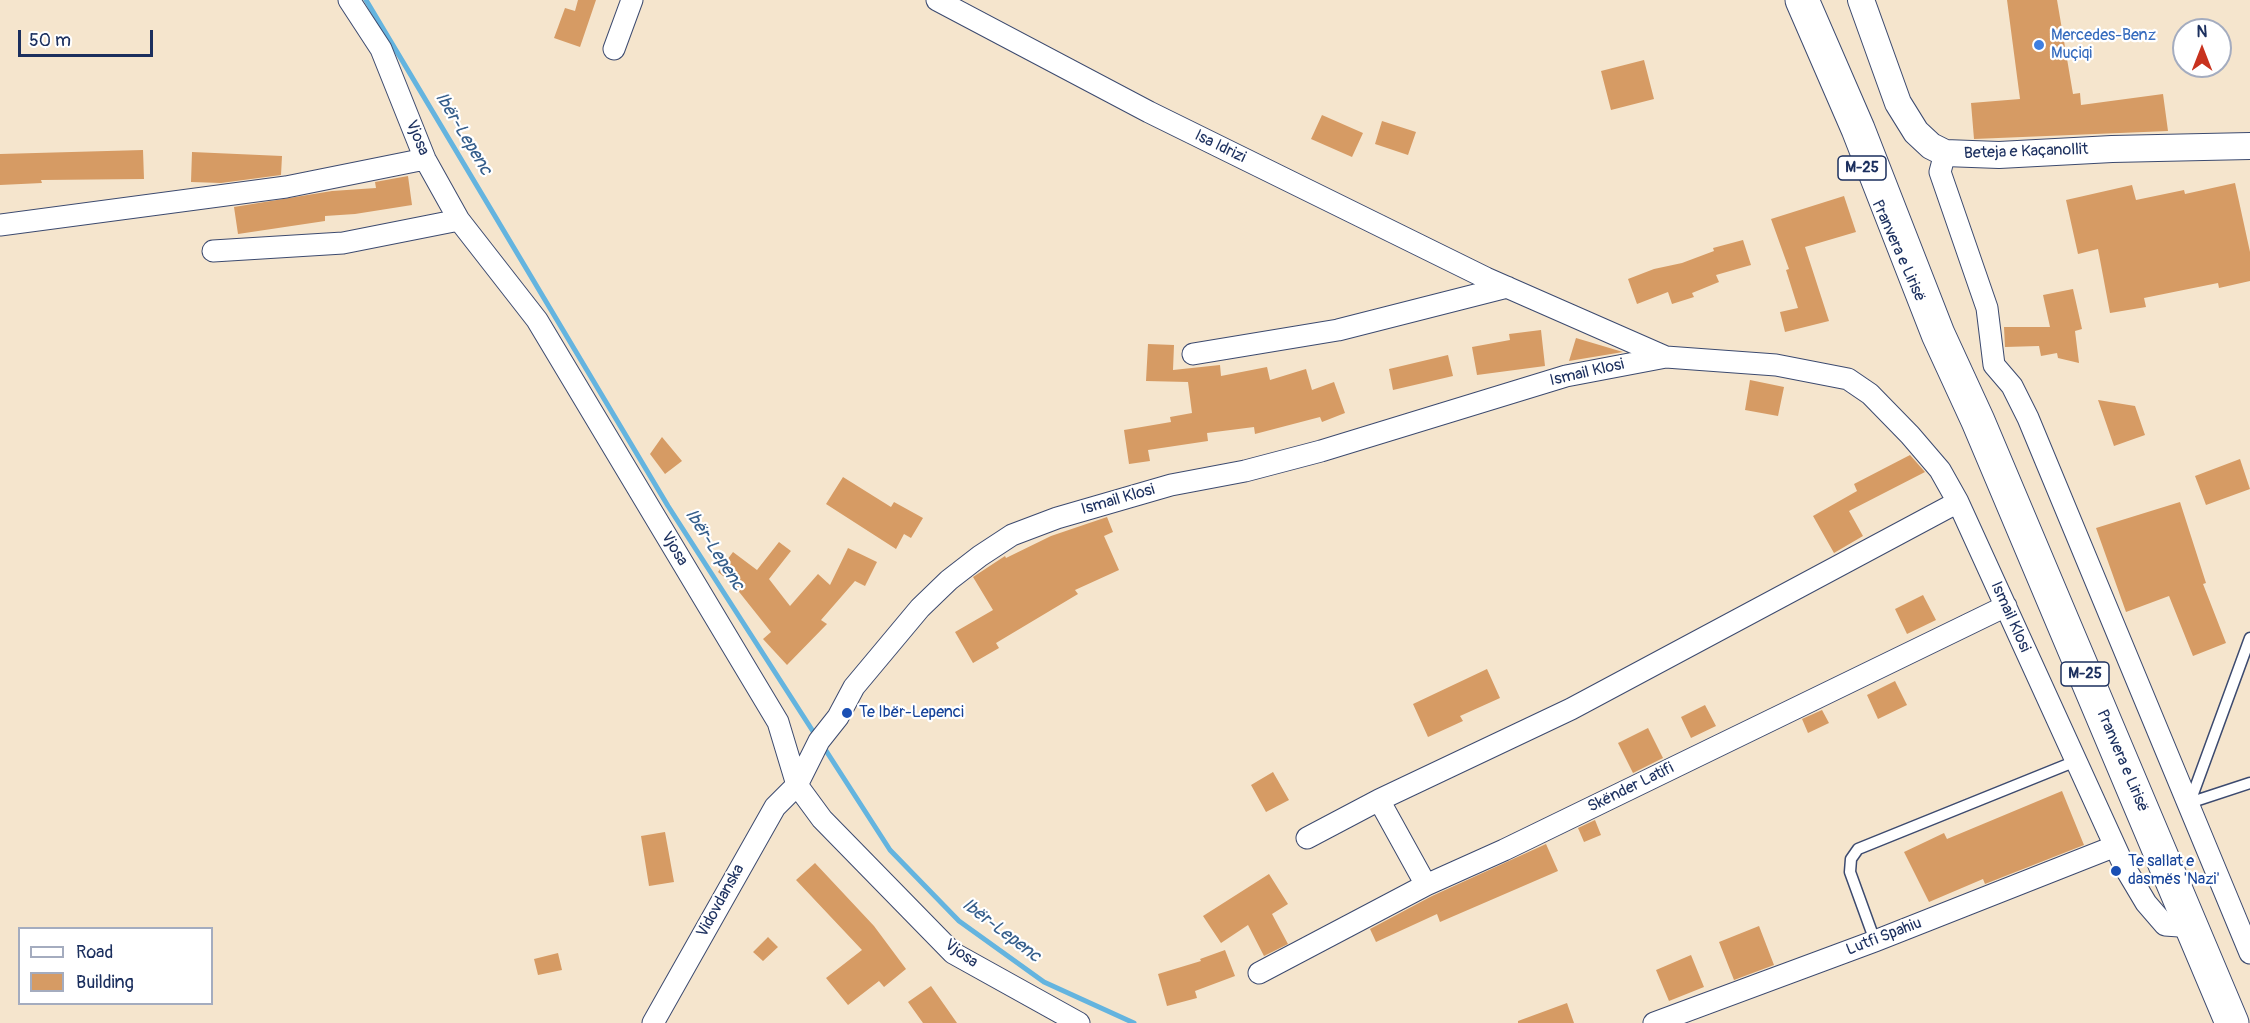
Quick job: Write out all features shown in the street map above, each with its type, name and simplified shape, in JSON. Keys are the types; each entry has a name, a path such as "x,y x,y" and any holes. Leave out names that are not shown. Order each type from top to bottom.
{"main road":[{"name":"Pranvera e Lirisë","path":"1791,0 1888,231 1978,421 2232,1023"},
{"name":"Pranvera e Lirisë","path":"1802,0 1858,129 1938,334"}],"street":[{"name":"Vjosa","path":"349,0 381,49 425,159 459,220 537,320 778,722 797,784 822,819 954,953 1079,1023"},
{"path":"614,49 632,0"},
{"name":"Isa Idrizi","path":"938,0 1149,112 1507,287 1666,357"},
{"name":"Beteja e Kaçanollit","path":"1861,0 1898,103 1916,132 1931,146 1945,153 1999,155 2112,148 2250,146"},
{"path":"1945,153 1940,172 1987,308 1994,365 2012,386 2028,418 2190,802 2250,953"},
{"path":"0,225 286,187 425,159"},
{"path":"213,251 343,243 459,220"},
{"path":"1193,354 1338,330 1507,287"},
{"name":"Ismail Klosi","path":"797,784 819,741 838,717 854,687 920,608 949,580 1012,535 1057,518 1171,484 1245,471 1321,451 1566,376 1666,357 1776,365 1848,379 1870,394 1940,470 1958,502 2006,606 2113,847 2146,903 2165,925 2193,927"},
{"path":"1307,838 1379,800 1571,709 1958,502"},
{"name":"Skënder Latifi","path":"1258,973 1426,885 1504,850 2006,606"},
{"name":"Vidovdanska","path":"653,1023 775,807 797,784"},
{"path":"1379,800 1426,885"},
{"name":"Lutfi Spahiu","path":"1654,1023 1875,941 2113,847"}],"lane":[{"path":"2190,802 2250,638"},
{"path":"1875,941 1850,872 1851,860 1858,849 2076,761"},
{"path":"2190,802 2250,783"}],"building":[{"path":"578,0 596,0 580,47 554,38 565,8 575,11"},
{"path":"2007,0 2057,0 2073,94 2080,93 2081,105 2163,94 2168,131 1974,139 1971,103 2020,99"},
{"path":"1644,60 1654,99 1611,110 1601,71"},
{"path":"1322,115 1363,133 1352,157 1311,139"},
{"path":"1382,121 1416,132 1408,155 1375,144"},
{"path":"143,150 144,179 41,180 42,183 0,185 0,154"},
{"path":"192,152 282,156 281,175 221,183 191,182"},
{"path":"408,176 412,205 325,216 325,221 238,234 234,207 332,191 376,188 375,182"},
{"path":"2235,183 2250,252 2250,281 2219,288 2218,283 2144,298 2146,307 2110,313 2098,249 2078,254 2066,200 2132,185 2136,200 2184,190 2185,194"},
{"path":"1844,196 1856,232 1805,247 1829,321 1785,332 1780,312 1798,308 1786,270 1789,269 1771,219"},
{"path":"1743,240 1751,265 1716,275 1719,282 1692,293 1694,297 1672,304 1668,292 1637,304 1628,279 1654,269 1682,263 1714,251 1713,248"},
{"path":"2073,289 2082,329 2075,331 2079,363 2058,358 2057,353 2041,356 2039,346 2005,347 2004,327 2050,327 2043,295"},
{"path":"1541,330 1545,366 1477,375 1472,347 1510,340 1509,334"},
{"path":"1576,338 1623,352 1569,361"},
{"path":"1148,344 1174,345 1173,370 1220,365 1221,376 1267,367 1270,380 1306,369 1312,390 1334,382 1345,413 1322,422 1320,417 1255,434 1254,427 1207,433 1208,441 1148,450 1150,461 1129,464 1124,430 1171,422 1170,417 1192,413 1188,382 1146,381"},
{"path":"1448,355 1453,376 1393,390 1389,369"},
{"path":"1750,380 1784,387 1778,416 1745,410"},
{"path":"2098,400 2135,406 2145,435 2114,446"},
{"path":"662,437 682,461 665,474 650,454"},
{"path":"1910,455 1925,472 1849,511 1863,536 1834,553 1813,516 1857,491 1854,484"},
{"path":"2240,459 2250,489 2206,505 2195,476"},
{"path":"843,477 891,507 894,502 923,518 911,538 904,534 896,549 826,504"},
{"path":"2180,502 2206,583 2203,584 2226,643 2193,656 2169,596 2126,612 2096,528"},
{"path":"1107,517 1113,532 1104,536 1119,570 1075,590 1078,594 996,643 999,648 973,663 955,632 993,610 973,577 1005,556 1006,558 1051,536"},
{"path":"779,542 791,551 769,579 790,606 818,574 830,585 848,548 877,562 865,586 855,581 821,620 827,624 787,665 763,639 771,632 732,583 718,572 733,552 757,570"},
{"path":"1923,595 1936,620 1907,634 1895,609"},
{"path":"1487,669 1500,698 1460,716 1463,721 1428,737 1413,704"},
{"path":"1895,681 1907,705 1878,719 1867,695"},
{"path":"1705,705 1716,726 1691,738 1681,717"},
{"path":"1822,710 1829,723 1808,733 1802,719"},
{"path":"1648,728 1663,758 1633,773 1618,743"},
{"path":"1273,772 1289,800 1266,812 1251,785"},
{"path":"2062,791 2084,845 1985,884 1983,879 1929,902 1904,852 1944,833 1947,839"},
{"path":"1595,820 1601,835 1584,842 1578,828"},
{"path":"665,832 674,882 649,886 641,836"},
{"path":"1546,844 1558,871 1440,922 1437,914 1376,942 1370,929 1432,896"},
{"path":"815,863 874,926 906,969 884,987 879,981 848,1005 826,978 862,950 796,880"},
{"path":"1269,874 1288,904 1272,914 1288,944 1264,956 1248,925 1221,943 1203,916"},
{"path":"1759,926 1774,965 1734,980 1719,942"},
{"path":"768,937 778,947 763,961 753,952"},
{"path":"1225,950 1235,976 1195,991 1197,998 1167,1006 1158,974 1201,961 1200,959"},
{"path":"558,953 562,970 538,975 534,959"},
{"path":"1691,955 1704,987 1669,1001 1656,970"},
{"path":"931,986 957,1023 923,1023 908,1002"},
{"path":"1567,1003 1574,1023 1518,1023 1518,1021"}],"waterway":[{"name":"Ibër-Lepenc","path":"366,0 668,506 816,736"},
{"name":"Ibër-Lepenc","path":"823,746 890,850 959,921 1044,982 1134,1023"}],"place":[{"name":"Mercedes-Benz Muçiqi","path":"2039,45"},
{"name":"Te Ibër-Lepenci","path":"847,713"},
{"name":"Te sallat e dasmës 'Nazi'","path":"2116,871"}]}
